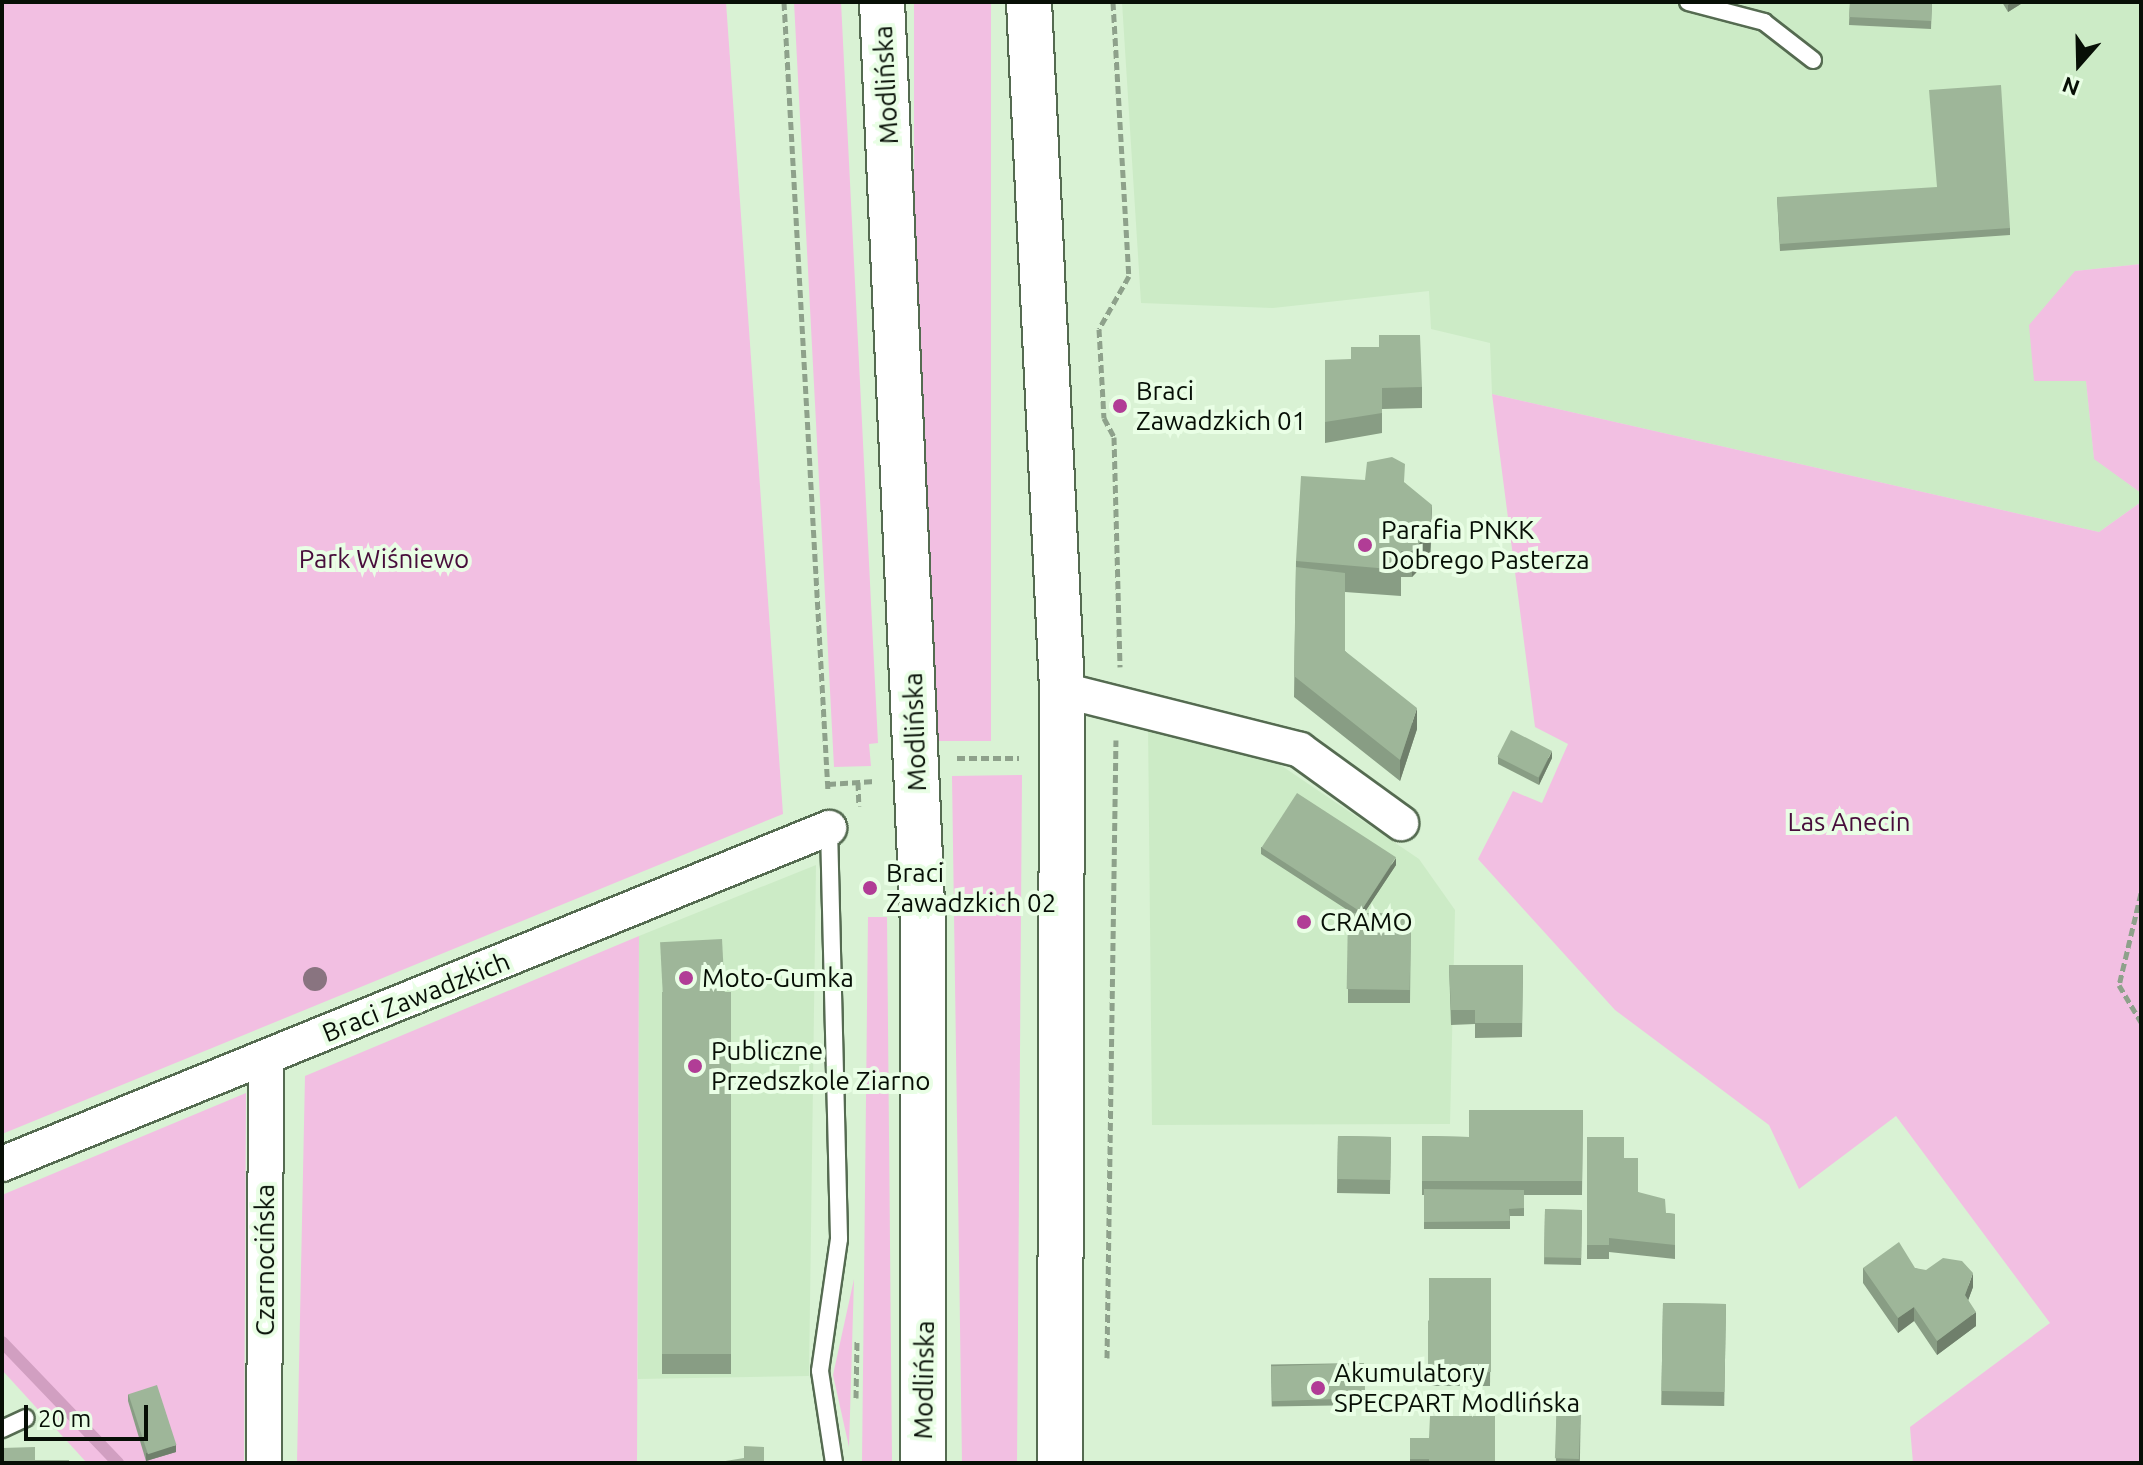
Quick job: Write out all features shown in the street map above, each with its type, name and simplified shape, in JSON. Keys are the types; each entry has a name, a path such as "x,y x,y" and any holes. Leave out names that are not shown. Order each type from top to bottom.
{"main road":[{"name":"Modlińska","path":"882,2 916,758 927,1125 923,1463"},
{"path":"1029,2 1062,690 1060,1463"}],"street":[{"path":"1062,690 1300,750 1401,823"},
{"name":"Braci Zawadzkich","path":"2,1164 829,828"},
{"name":"Czarnocińska","path":"264,1463 266,1058"}],"lane":[{"path":"1688,2 1764,22 1813,60"},
{"path":"829,828 839,1239 820,1371 834,1463"},
{"path":"2,1429 26,1418"}],"path":[{"path":"784,2 829,828"},
{"path":"1107,1367 1112,760 1122,705 1114,437 1104,418 1099,329 1129,276 1113,2"},
{"path":"916,758 1062,758"},
{"path":"2141,893 2119,985 2141,1022"}],"shaded area":[{"path":"1122,2 2141,2 2141,264 2075,271 2094,458 2141,493 2141,502 2099,532 1492,394 1490,343 1431,329 1429,291 1273,308 1141,303"},
{"name":"CRAMO","path":"1148,723 1279,764 1419,859 1455,910 1450,1124 1152,1125"},
{"path":"816,865 809,1376 638,1379 639,936"}],"green space":[{"name":"Park Wiśniewo","path":"2,2 726,2 783,814 2,1134"},
{"path":"794,2 841,2 878,743 869,744 871,766 834,767"},
{"path":"914,2 991,2 991,741 914,741"},
{"path":"2141,264 2141,493 2094,459 2086,381 2034,381 2029,325 2075,271"},
{"name":"Las Anecin","path":"1492,394 2099,532 2141,502 2141,1463 1913,1463 1910,1427 2050,1323 1896,1116 1799,1189 1769,1125 1615,1010 1478,859 1513,791 1542,803 1568,744 1535,727"},
{"path":"1022,775 1017,1463 962,1463 952,776"},
{"path":"868,917 887,917 892,1463 862,1463"},
{"path":"639,936 637,1463 297,1463 305,1076"},
{"path":"246,1093 244,1463 87,1463 2,1370 2,1195"},
{"path":"854,1279 849,1447 833,1375"}],"building":[{"path":"1850,2 1932,2 1931,21 1849,17"},
{"path":"2001,85 2010,228 1780,244 1777,197 1937,187 1929,90"},
{"path":"1379,335 1420,335 1422,387 1382,388 1382,413 1325,422 1325,360 1351,359 1351,347 1379,347"},
{"name":"Parafia PNKK Dobrego Pasterza","path":"1392,457 1405,464 1404,482 1432,505 1430,532 1412,551 1401,551 1401,570 1296,561 1301,476 1365,480 1367,462"},
{"path":"1296,567 1345,573 1345,651 1417,708 1400,760 1294,676"},
{"path":"1511,730 1552,751 1538,778 1497,757"},
{"path":"1297,793 1396,857 1361,912 1262,848"},
{"path":"1348,913 1411,914 1410,990 1347,989"},
{"path":"722,939 725,992 663,995 660,942"},
{"path":"1449,965 1523,965 1522,1023 1475,1023 1475,1010 1451,1010"},
{"path":"662,992 731,992 731,1354 662,1354"},
{"path":"1469,1110 1583,1110 1582,1181 1422,1181 1422,1136 1469,1137"},
{"path":"1338,1136 1391,1137 1390,1180 1337,1179"},
{"path":"1587,1137 1624,1137 1624,1158 1638,1158 1638,1192 1665,1199 1666,1213 1675,1214 1675,1245 1609,1238 1609,1245 1587,1245"},
{"path":"1424,1189 1524,1190 1524,1208 1509,1209 1510,1221 1424,1222"},
{"path":"1545,1209 1582,1210 1581,1258 1544,1257"},
{"path":"1899,1242 1915,1268 1926,1270 1943,1258 1962,1261 1973,1273 1965,1295 1976,1312 1937,1341 1914,1307 1898,1318 1863,1268"},
{"path":"1429,1278 1491,1278 1491,1321 1429,1321"},
{"path":"1663,1303 1726,1304 1724,1392 1661,1391"},
{"path":"1428,1321 1491,1321 1491,1372 1428,1372"},
{"name":"Akumulatory SPECPART Modlińska","path":"1364,1363 1365,1398 1272,1401 1271,1366"},
{"path":"157,1385 176,1445 148,1454 128,1394"},
{"path":"1557,1397 1581,1398 1579,1459 1555,1458"},
{"path":"1430,1416 1495,1416 1495,1463 1429,1463 1429,1459 1410,1459 1410,1438 1429,1438"},
{"path":"744,1446 764,1447 764,1463 713,1463 744,1458"},
{"path":"35,1447 35,1460 69,1460 69,1463 2,1463 2,1448"}],"waterway":[{"path":"2,1342 118,1463"}],"place":[{"name":"Braci Zawadzkich 01","path":"1120,406"},
{"name":"Parafia PNKK Dobrego Pasterza","path":"1365,545"},
{"name":"Braci Zawadzkich 02","path":"870,888"},
{"name":"CRAMO","path":"1304,922"},
{"name":"Moto-Gumka","path":"686,978"},
{"name":"Publiczne Przedszkole Ziarno","path":"695,1066"},
{"name":"Akumulatory SPECPART Modlińska","path":"1318,1388"}]}
